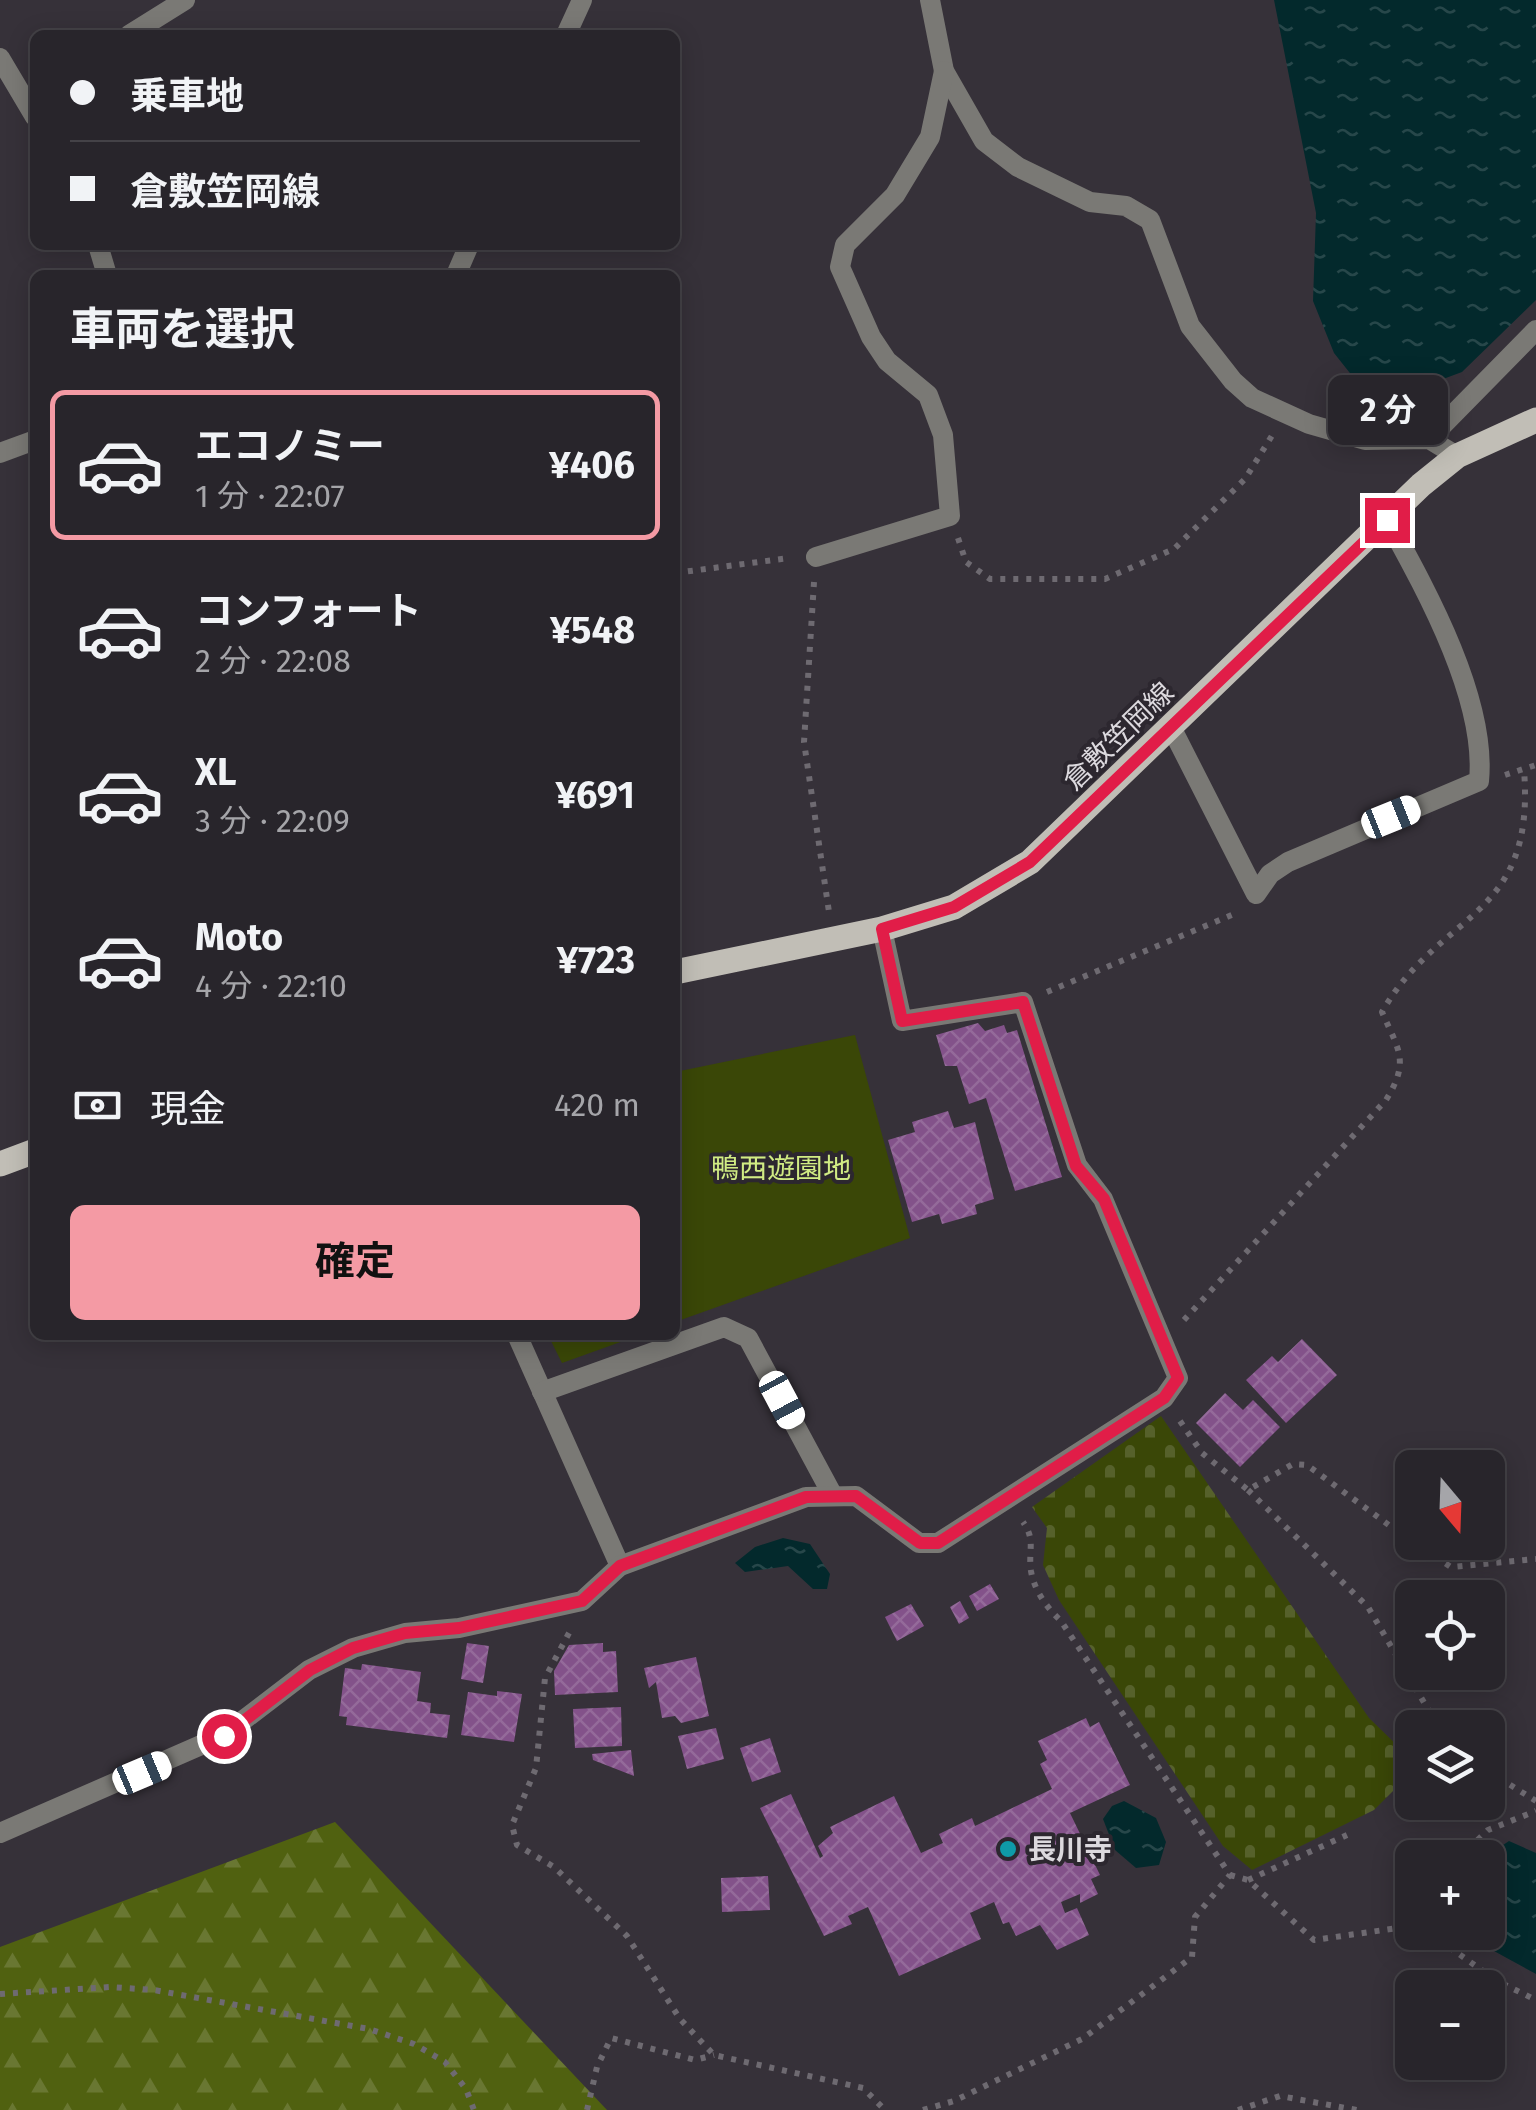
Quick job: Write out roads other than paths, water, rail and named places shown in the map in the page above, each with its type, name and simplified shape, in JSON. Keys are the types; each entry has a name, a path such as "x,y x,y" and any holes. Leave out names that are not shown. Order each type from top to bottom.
{"main road":[{"name":"倉敷笠岡線","path":"680,971 882,929 954,907 1030,862 1457,456 1536,420"},
{"path":"0,1164 30,1154"}],"street":[{"path":"137,30 185,0"},
{"path":"568,30 582,0"},
{"path":"930,0 944,71 984,141 1018,167 1090,202 1126,206 1150,220 1190,326 1233,382 1284,416 1364,440 1429,439 1457,456"},
{"path":"0,58 30,109"},
{"path":"816,557 950,516 943,434 928,395 886,360 871,337 840,267 845,245 895,195 930,137 944,71"},
{"path":"1429,439 1536,330"},
{"path":"0,453 30,442"},
{"path":"1172,727 1256,894 1270,874 1288,862 1479,781 1482,755 1445,626 1387,520"},
{"path":"0,1833 224,1736 310,1670 353,1648 405,1633 459,1628 582,1601 620,1566 756,1513 832,1494 856,1496 928,1545 964,1530 1164,1398 1178,1378 1104,1199 1076,1166 1023,1002 902,1021 882,929"},
{"path":"542,1392 724,1327 748,1338 832,1494"},
{"path":"519,1340 620,1566"}],"water":[{"path":"1274,0 1536,0 1536,300 1462,372 1411,391 1374,390 1357,382 1334,353 1313,301 1316,213"},
{"path":"783,1538 810,1544 830,1574 827,1589 813,1589 788,1566 745,1572 735,1563 755,1547"},
{"path":"1124,1801 1156,1818 1166,1842 1159,1865 1136,1868 1115,1850 1103,1819 1112,1806"},
{"path":"1509,1841 1536,1853 1536,1974 1492,1950 1505,1950 1505,1844"}],"place":[{"name":"長川寺","path":"1008,1849"}],"park label":[{"name":"鴨西遊園地","path":"781,1168"}]}
